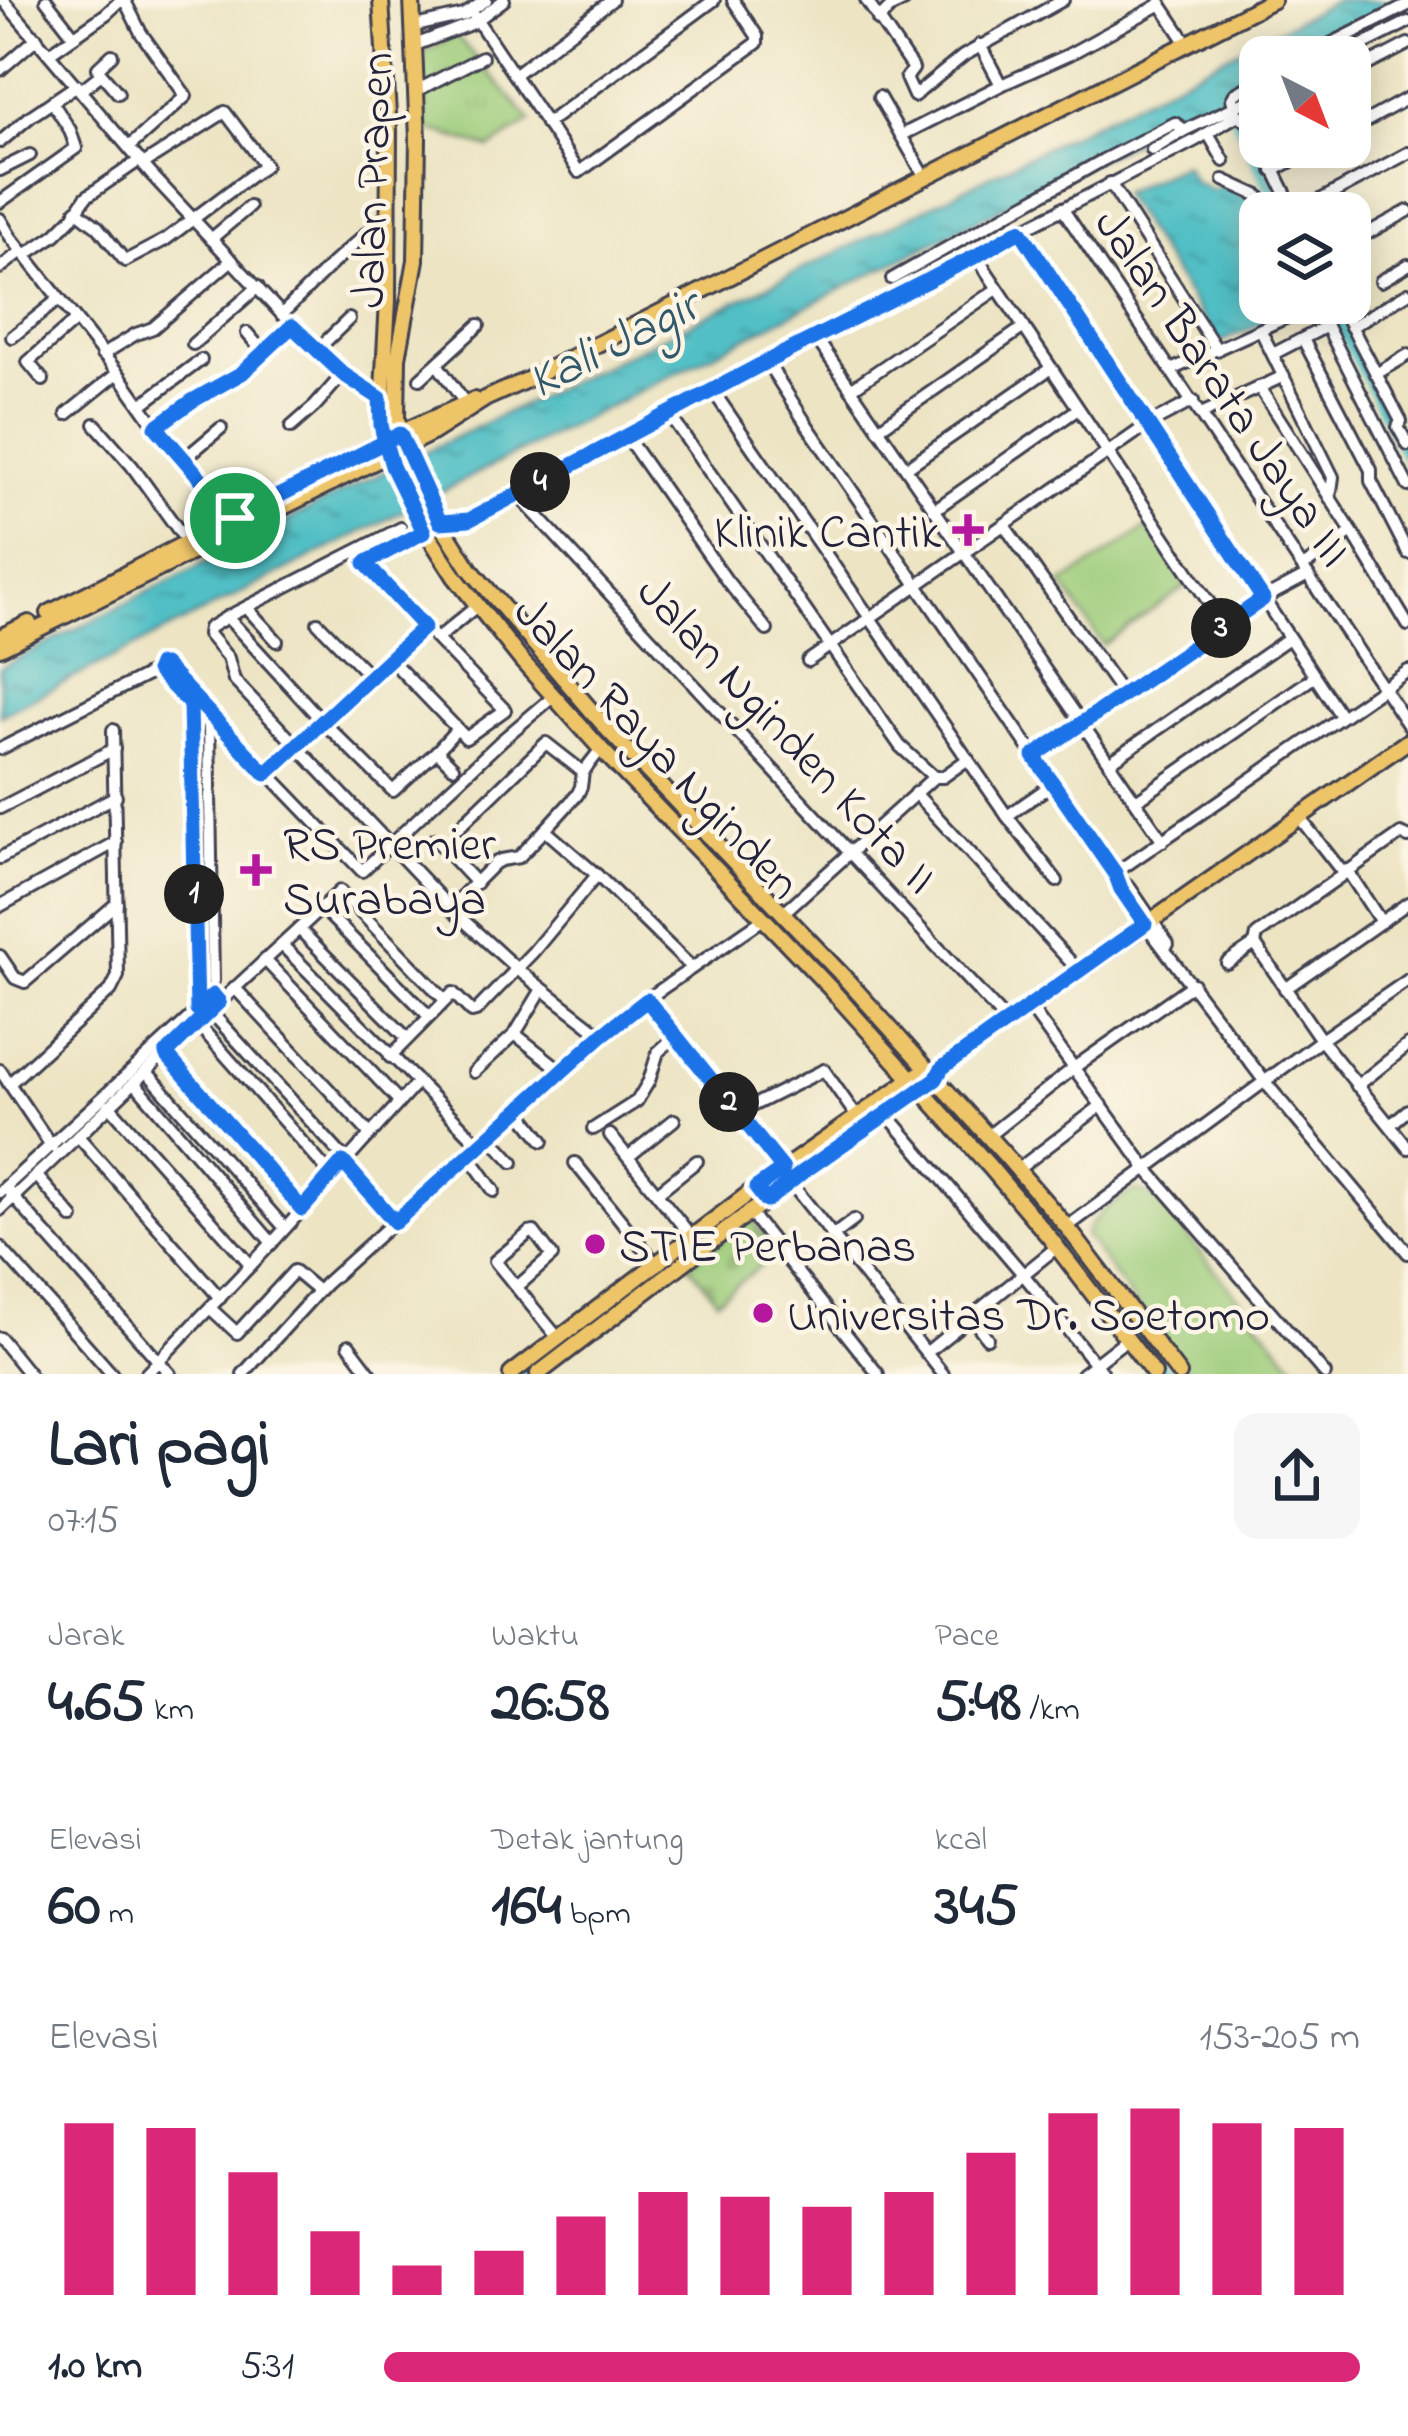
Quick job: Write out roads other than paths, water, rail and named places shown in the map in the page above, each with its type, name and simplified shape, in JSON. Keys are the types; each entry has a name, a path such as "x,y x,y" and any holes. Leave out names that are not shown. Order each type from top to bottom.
{"main road":[{"name":"Jalan Prapen","path":"381,0 389,213 412,289 380,418 389,454"},
{"name":"Jalan Prapen","path":"404,447 388,397 388,301 402,249 418,148 412,0"},
{"path":"9,638 430,434 485,399 1273,0"},
{"path":"388,397 409,415 428,420"},
{"path":"404,447 428,420 485,399"},
{"path":"339,465 368,439 380,418"},
{"name":"Jalan Raya Nginden","path":"404,447 457,551 646,782 830,988 924,1081"},
{"path":"9,638 339,465 389,454"},
{"name":"Jalan Raya Nginden","path":"389,454 424,532 554,697 601,748 646,782 783,913 843,976 924,1081"},
{"path":"784,1172 886,1113 1078,970 1408,741"},
{"path":"830,988 843,976"},
{"path":"538,1374 655,1263 761,1194 857,1117 924,1081"},
{"path":"924,1081 988,1136 997,1160 1017,1170 1179,1374"},
{"path":"924,1081 997,1160 1154,1374"},
{"path":"511,1374 558,1338 586,1327 750,1214 761,1194"}],"street":[{"path":"46,0 74,36"},
{"path":"415,26 474,16 486,0"},
{"path":"415,45 504,0"},
{"path":"515,74 612,0"},
{"path":"546,124 714,0"},
{"path":"474,16 580,172 756,44 758,35 733,0"},
{"path":"866,0 913,69 906,78 914,96 980,45 1063,0"},
{"path":"878,20 905,0"},
{"path":"50,53 123,1 186,96 129,147"},
{"path":"902,135 1068,55 1162,2 1186,42"},
{"path":"3,3 316,351 343,374 388,397"},
{"path":"1347,36 1408,5"},
{"path":"1371,40 1408,22"},
{"path":"0,70 37,38"},
{"path":"1371,63 1408,44"},
{"path":"980,45 1001,85"},
{"path":"112,55 98,68 118,93"},
{"path":"416,91 482,57"},
{"path":"169,74 182,64"},
{"path":"0,142 52,102 101,74"},
{"path":"1234,113 1232,97 1239,92"},
{"path":"879,97 925,177"},
{"path":"1371,118 1408,98"},
{"path":"0,202 76,148 52,102"},
{"path":"440,522 469,520 1208,133 1239,110"},
{"path":"0,268 55,235 86,196 225,112 265,164 165,240 125,261 98,227 76,211"},
{"path":"1152,150 1185,130 1239,115"},
{"path":"892,279 1175,123 1185,130"},
{"path":"1208,133 1224,161"},
{"path":"1335,192 1408,153"},
{"path":"0,170 30,155"},
{"path":"1272,168 1284,192"},
{"path":"1273,171 1279,168"},
{"path":"1224,180 1250,192"},
{"path":"1110,183 1217,350"},
{"path":"211,238 249,207"},
{"name":"Jalan Barata Jaya III","path":"1062,208 1408,725"},
{"path":"1371,231 1408,211"},
{"path":"282,314 389,213"},
{"path":"2,227 97,354 235,518"},
{"path":"1020,230 1341,716"},
{"path":"976,256 1224,625"},
{"path":"97,354 153,328 232,260"},
{"path":"1381,280 1408,265"},
{"path":"193,344 258,287"},
{"path":"851,389 997,289"},
{"path":"1351,327 1408,293"},
{"path":"13,337 59,298"},
{"path":"316,351 349,319"},
{"path":"43,380 28,362 76,320"},
{"path":"1171,370 1274,324"},
{"path":"1350,324 1405,420 1398,427 1408,446"},
{"path":"420,379 479,325"},
{"path":"156,427 242,373 292,326"},
{"path":"1273,354 1327,326 1408,486"},
{"path":"878,429 1024,327"},
{"path":"1261,331 1333,477 1330,498"},
{"path":"247,333 264,353"},
{"path":"816,338 1163,841"},
{"path":"1303,339 1408,553"},
{"path":"1376,374 1408,355"},
{"path":"141,405 201,360"},
{"path":"767,362 1178,969 1264,1082 1408,1253"},
{"path":"437,364 465,403"},
{"path":"906,468 1051,368"},
{"path":"68,414 118,374"},
{"path":"291,427 343,374"},
{"path":"1201,414 1284,376"},
{"path":"1259,387 1408,625"},
{"path":"713,391 1057,881"},
{"path":"808,661 1107,452 1192,401"},
{"path":"934,510 1078,409"},
{"path":"669,414 900,746 934,777"},
{"path":"95,424 187,542"},
{"path":"184,459 221,428"},
{"path":"626,436 767,630"},
{"name":"Jalan Nginden Kota II","path":"517,494 1007,1022"},
{"path":"457,551 469,520"},
{"path":"1004,524 1123,695"},
{"path":"401,528 227,616 208,628 208,634 228,658 234,680 450,908 602,1035"},
{"path":"389,658 464,737 506,709 365,563 424,532"},
{"path":"1034,756 1306,571 1352,532"},
{"path":"437,639 478,605"},
{"path":"247,608 277,641"},
{"path":"227,616 322,722 393,791 457,729"},
{"path":"318,623 370,676"},
{"path":"266,774 424,627"},
{"path":"1109,763 1288,638"},
{"path":"0,749 164,665 362,871 554,697"},
{"path":"8,1193 36,1175 54,1149 78,1136 166,1054 209,1001 209,725 157,670"},
{"path":"1117,877 1408,671"},
{"path":"1136,801 1315,677"},
{"path":"190,704 209,1001 332,1176"},
{"path":"9,1084 116,983 112,730"},
{"path":"458,828 547,743 583,772"},
{"path":"450,908 498,861 522,855 577,795 583,772 601,748"},
{"path":"0,808 114,749"},
{"path":"437,751 453,767"},
{"path":"783,913 934,777 943,777 968,759"},
{"path":"191,776 210,786"},
{"path":"1007,816 1053,784"},
{"path":"915,794 1078,970"},
{"path":"0,857 116,796"},
{"path":"1299,817 1382,922"},
{"path":"545,830 692,968"},
{"path":"1408,837 1401,834 1345,872 1257,935 1256,944 1324,1044 1408,1148"},
{"path":"435,839 476,883"},
{"path":"0,906 116,842"},
{"path":"0,1210 8,1193 209,1001 235,988 340,891 449,996 475,1012 597,875"},
{"path":"0,956 15,977 26,982 118,902"},
{"path":"1285,989 1408,903"},
{"path":"322,908 429,1016"},
{"path":"247,1373 318,1291 602,1035 765,918"},
{"path":"299,929 407,1038"},
{"path":"1227,963 1256,944"},
{"path":"282,945 417,1083 513,1162"},
{"path":"265,961 399,1101"},
{"path":"988,1136 1189,979"},
{"path":"1066,1228 1408,980"},
{"path":"235,988 370,1134"},
{"path":"474,1072 515,1034 542,989"},
{"path":"390,1057 449,996"},
{"path":"647,1000 941,1373"},
{"path":"209,1001 395,1222"},
{"path":"1029,1006 1147,1169 1325,1374"},
{"path":"515,1034 562,1071"},
{"path":"593,1129 640,1098 658,1052 676,1036"},
{"path":"1357,1086 1408,1045"},
{"path":"166,1054 302,1209"},
{"path":"0,1070 54,1149"},
{"path":"738,1113 823,1070 857,1117"},
{"path":"147,1072 285,1228"},
{"path":"134,1083 272,1243"},
{"path":"146,1374 417,1083"},
{"path":"109,1105 251,1265"},
{"path":"1017,1170 1102,1105"},
{"path":"519,1110 543,1141"},
{"path":"1390,1125 1408,1110"},
{"path":"886,1113 1099,1369"},
{"path":"628,1157 674,1120"},
{"path":"610,1135 691,1236"},
{"path":"78,1136 220,1298"},
{"path":"469,1156 494,1191"},
{"path":"657,1193 697,1161"},
{"path":"575,1163 655,1263"},
{"path":"36,1175 73,1218"},
{"path":"8,1193 170,1374"},
{"path":"750,1214 878,1374"},
{"path":"834,1235 854,1220"},
{"path":"518,1287 552,1256 534,1232 495,1261 558,1338"},
{"path":"926,1353 1057,1246"},
{"path":"0,1247 112,1374"},
{"path":"210,1309 237,1333 294,1271 318,1291"},
{"path":"970,1316 987,1338"},
{"path":"0,1338 5,1354 29,1374"},
{"path":"1082,1374 1099,1369 1127,1339"},
{"path":"349,1345 364,1372"}],"water":[{"name":"Kali Jagir","path":"1337,0 1408,2 1341,36 1266,36"},
{"name":"Kali Jagir","path":"1239,50 1239,88 0,715 0,668 359,484 859,242"},
{"path":"1184,164 1194,181 1212,190 1222,186 1239,194 1239,324 1260,324 1219,343 1121,193"}],"waterway":[{"path":"1225,94 1273,192"},
{"path":"1340,324 1408,458"},
{"path":"922,1080 993,1156 1167,1374"},
{"path":"715,1227 805,1161"},
{"path":"522,1374 550,1352"}],"place":[{"name":"Klinik Cantik","path":"968,530"},
{"name":"RS Premier Surabaya","path":"256,870"},
{"name":"STIE Perbanas","path":"595,1244"},
{"name":"Universitas Dr. Soetomo","path":"763,1313"}]}
